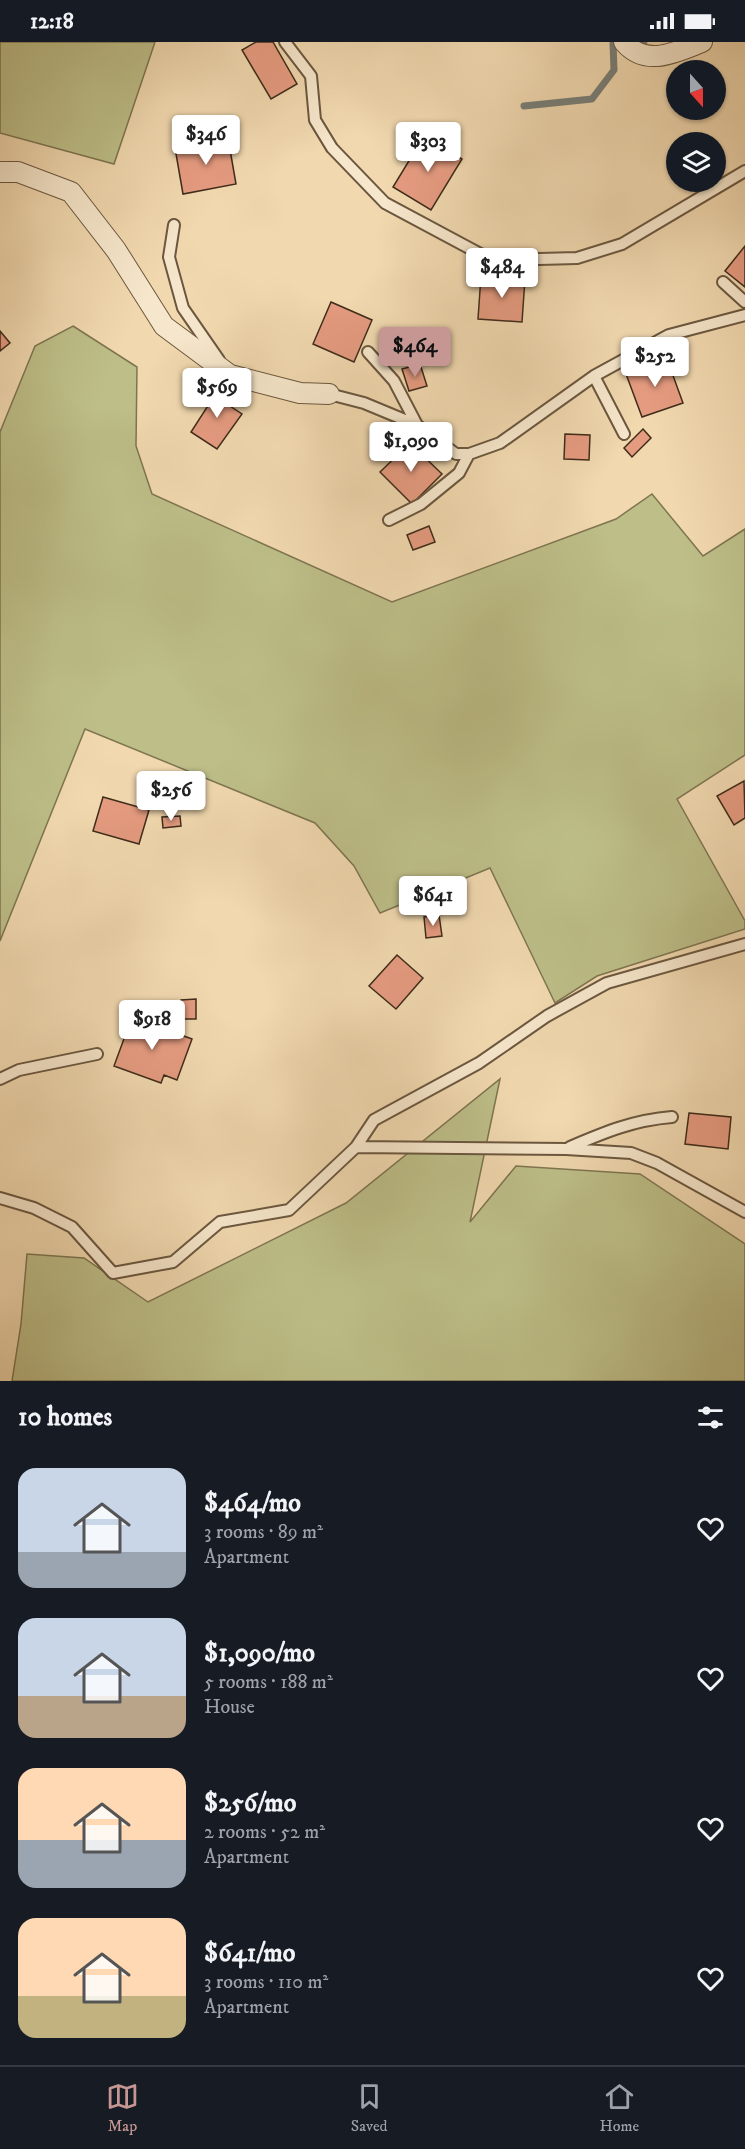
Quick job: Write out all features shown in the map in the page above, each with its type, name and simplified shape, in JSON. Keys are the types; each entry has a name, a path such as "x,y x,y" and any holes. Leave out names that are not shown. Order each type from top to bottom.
{"street":[{"path":"624,42 633,51 647,57 661,57 702,42"},
{"path":"0,172 18,172 71,192 116,250 164,326 230,375 300,393 329,394"}],"lane":[{"path":"285,42 311,76 315,120 332,148 385,203 484,256 539,259 577,258 622,244 745,171"},
{"path":"174,225 169,256 183,308 230,375"},
{"path":"723,282 745,302"},
{"path":"329,394 364,403 417,425 456,454 469,454 500,443 594,376 669,334 745,315"},
{"path":"368,352 394,381 417,425"},
{"path":"594,376 624,434"},
{"path":"389,520 421,504 459,474 469,454"},
{"path":"0,1198 34,1208 72,1227 113,1273 173,1262 220,1222 289,1210 356,1147 374,1120 479,1063 547,1017 607,983 745,944"},
{"path":"0,1079 19,1070 97,1054"},
{"path":"566,1149 610,1130 645,1119 672,1117"},
{"path":"356,1147 566,1149 631,1152 657,1163 745,1212"}],"green space":[{"path":"0,42 155,42 114,164 0,133"},
{"path":"73,326 137,367 136,446 152,494 392,602 616,519 652,494 703,556 745,529 745,755 677,799 745,921 745,929 597,976 555,1003 490,868 380,913 354,866 315,823 85,729 0,941 0,432 35,346"},
{"path":"500,1079 470,1222 516,1166 640,1174 745,1244 745,1381 12,1381 21,1324 27,1254 84,1258 148,1302 346,1203"}],"building":[{"path":"256,42 273,42 297,84 271,99 242,50"},
{"path":"424,136 462,159 431,210 393,187"},
{"path":"228,138 236,184 183,194 175,148"},
{"path":"745,246 745,287 725,271"},
{"path":"481,276 525,279 522,322 478,319"},
{"path":"331,302 372,320 354,362 313,344"},
{"path":"0,331 10,343 0,351"},
{"path":"667,359 683,403 642,417 626,374"},
{"path":"420,364 427,386 409,391 402,369"},
{"path":"220,387 236,397 230,406 242,414 217,449 191,432"},
{"path":"643,429 651,438 632,457 624,448"},
{"path":"565,434 590,435 589,460 564,459"},
{"path":"410,443 442,474 412,504 380,472"},
{"path":"429,526 435,542 413,550 407,535"},
{"path":"744,781 745,818 734,825 717,796"},
{"path":"103,797 149,810 139,844 93,831"},
{"path":"180,816 181,826 163,828 162,817"},
{"path":"439,915 442,936 426,938 424,917"},
{"path":"397,955 423,978 396,1009 369,986"},
{"path":"196,999 196,1019 182,1019 181,1000"},
{"path":"132,1017 192,1039 177,1080 164,1075 161,1083 114,1066"},
{"path":"689,1113 731,1117 728,1149 685,1144"}],"waterway":[{"path":"524,106 592,99 614,70 613,43 615,42"}]}
